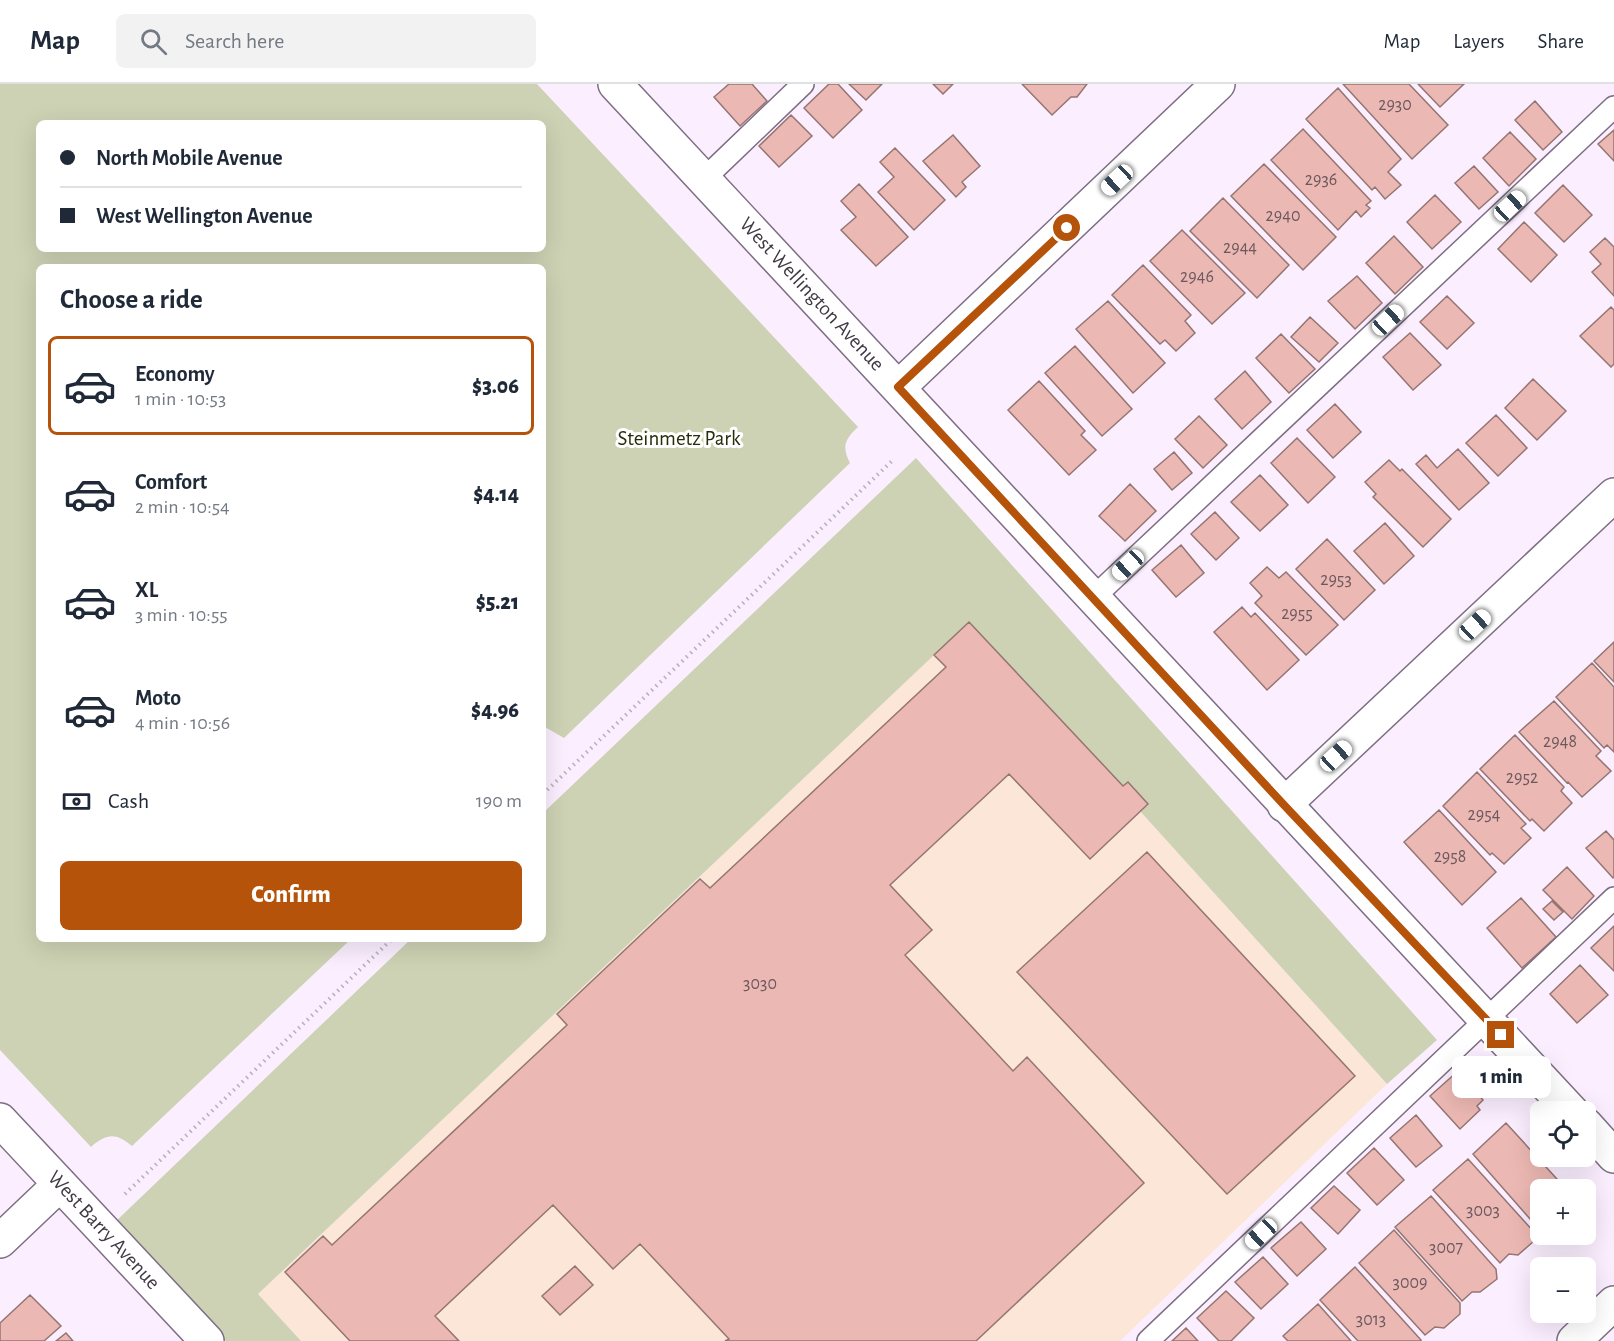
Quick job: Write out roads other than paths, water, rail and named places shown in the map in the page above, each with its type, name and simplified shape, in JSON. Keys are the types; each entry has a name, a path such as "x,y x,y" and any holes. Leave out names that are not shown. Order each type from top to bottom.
{"street":[{"name":"West Wellington Avenue","path":"615,84 1562,1101"},
{"path":"898,387 1218,84"},
{"path":"1284,805 1614,495"},
{"name":"West Barry Avenue","path":"0,1119 207,1341"},
{"path":"1596,1136 1614,1156"},
{"path":"0,1240 60,1184"},
{"path":"1574,1341 1614,1303"}],"lane":[{"path":"704,179 803,84"},
{"path":"1094,598 1614,107"},
{"path":"1148,1341 1614,898"}],"park label":[{"name":"Steinmetz Park","path":"679,438"}]}
